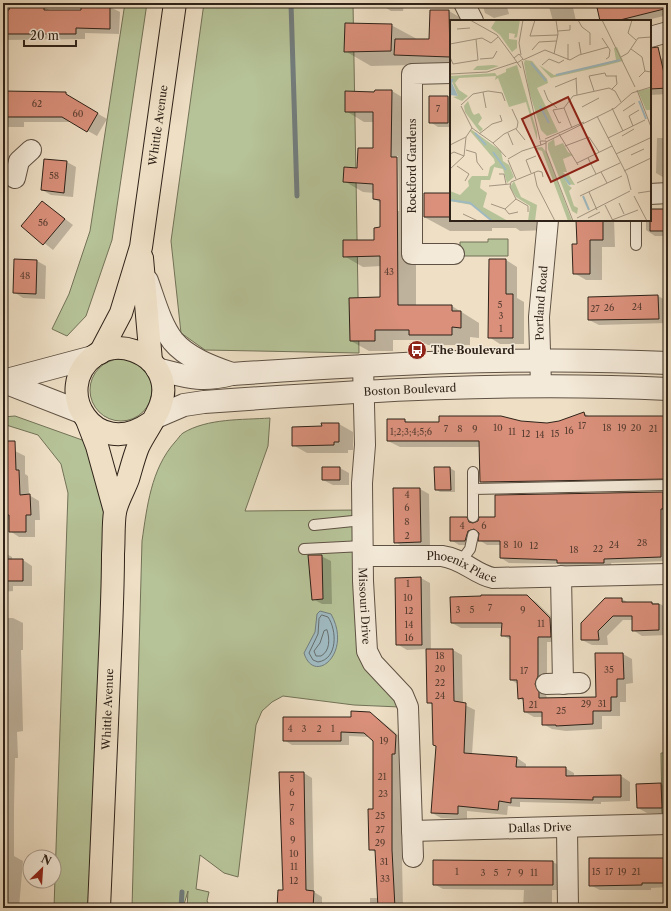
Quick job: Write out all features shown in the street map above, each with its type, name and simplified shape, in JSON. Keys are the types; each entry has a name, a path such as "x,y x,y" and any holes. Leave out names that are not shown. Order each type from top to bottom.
{"main road":[{"name":"Whittle Avenue","path":"96,355 121,313 141,247 175,3"},
{"name":"Whittle Avenue","path":"141,247 154,365"},
{"path":"113,348 127,348 140,352 154,365 162,381 164,393 161,406 153,420 139,431 125,435 111,434 98,429 84,416 77,397 77,382 83,368 96,355 113,348"},
{"name":"Whittle Avenue","path":"84,416 97,446 115,511"},
{"name":"Whittle Avenue","path":"99,908 115,511 134,457 153,420"}],"street":[{"path":"464,3 472,20"},
{"path":"651,37 668,32"},
{"name":"Rockford Gardens","path":"450,73 412,74 412,254 454,254"},
{"path":"651,194 668,193"},
{"name":"Portland Road","path":"541,386 539,361 539,317 548,221"},
{"path":"143,271 164,327 173,341 186,352 201,361 232,374"},
{"path":"4,382 96,355"},
{"path":"154,365 196,379 214,379 232,374 363,365 608,360 668,364"},
{"name":"Missouri Drive","path":"363,365 365,445 362,483 362,520 367,651 373,663 403,695 408,707 413,857"},
{"path":"4,382 84,416"},
{"name":"Boston Boulevard","path":"153,420 184,405 204,402 364,391 541,386 606,386 668,389"},
{"name":"Phoenix Place","path":"363,551 442,556 461,561 481,574 493,578 668,574"},
{"path":"561,576 563,684"},
{"name":"Dallas Drive","path":"412,831 567,828 668,824"},
{"path":"567,828 568,908"}],"lane":[{"path":"636,221 636,245"},
{"path":"473,472 473,517"},
{"path":"473,489 668,485"},
{"path":"314,525 362,520"},
{"path":"461,561 470,549 473,535"},
{"path":"304,549 363,551"}],"green space":[{"path":"125,3 147,3 112,240 86,316 67,336 52,329 69,294 90,231"},
{"path":"204,3 353,3 359,353 205,350 181,333 171,241"},
{"path":"488,239 508,239 508,256 460,256 460,242 488,242"},
{"path":"115,359 127,359 143,368 150,378 152,390 150,402 143,412 127,421 115,421 104,416 95,407 90,396 90,384 95,373 104,364"},
{"path":"15,416 85,441 99,471 107,544 93,908 54,908 55,889 62,889 62,849 56,849 68,493 61,464 38,435 3,424 3,417"},
{"path":"270,418 268,446 245,511 359,510 362,651 400,707 354,705 283,696 272,702 262,711 256,725 238,877 224,873 200,855 196,889 209,892 207,901 211,908 187,908 188,891 183,908 132,908 142,541 151,489 160,464 183,433 193,428 214,422"},
{"path":"661,753 668,753 668,813 662,813"}],"water":[{"path":"320,611 331,614 337,628 337,641 335,652 330,660 323,665 316,666 309,662 304,653 315,632 317,614"}],"building":[{"path":"596,3 667,3 668,8 620,20 600,20"},
{"path":"10,6 44,6 44,10 81,10 81,6 110,6 110,29 76,28 76,34 3,34 3,10 9,10"},
{"path":"430,10 449,10 450,57 394,55 395,39 429,39"},
{"path":"345,23 392,24 391,51 344,52"},
{"path":"658,47 664,73 668,73 668,88 651,89 651,48"},
{"path":"375,90 392,90 391,157 397,157 398,305 452,305 452,311 461,311 461,328 452,327 452,335 409,335 409,330 375,330 375,341 350,341 349,298 380,297 380,256 343,257 343,240 374,240 374,228 380,227 380,200 373,199 373,184 343,182 344,167 357,168 358,148 373,148 373,112 345,112 345,91 374,92"},
{"path":"3,91 66,92 66,94 98,113 87,132 62,117 3,117"},
{"path":"429,96 448,96 448,123 429,123"},
{"path":"44,159 67,161 64,193 41,190"},
{"path":"424,193 450,193 450,217 424,217"},
{"path":"42,201 65,219 43,245 21,226"},
{"path":"651,209 668,209 668,231 650,231"},
{"path":"576,221 603,221 603,240 590,240 590,274 573,274 572,244 577,244"},
{"path":"14,259 37,260 36,294 13,293"},
{"path":"489,259 506,259 506,294 513,294 513,338 488,338"},
{"path":"658,295 659,319 588,320 588,297"},
{"path":"584,412 585,416 668,416 668,479 480,482 479,441 387,441 387,419 405,419 405,422 439,422 439,416 501,416 521,421 547,423 559,421"},
{"path":"321,423 339,423 339,442 334,442 334,445 292,446 292,427 322,426"},
{"path":"3,441 15,441 16,470 19,470 20,495 30,494 31,515 26,515 26,532 9,532 9,515 3,515"},
{"path":"322,467 340,467 340,480 322,480"},
{"path":"434,467 450,467 451,490 435,490"},
{"path":"393,488 420,488 421,542 394,543"},
{"path":"663,492 663,509 661,509 661,557 604,559 604,563 557,563 557,560 500,558 500,541 478,541 479,533 474,529 468,531 465,541 450,541 450,517 467,517 469,522 473,523 478,521 479,517 495,517 495,495"},
{"path":"308,555 322,555 323,599 312,600"},
{"path":"3,559 23,559 23,581 3,581"},
{"path":"421,577 422,645 396,645 395,578"},
{"path":"527,595 550,618 551,637 538,637 538,676 535,684 539,692 539,698 596,697 595,653 623,653 624,679 617,679 617,697 611,697 611,711 593,711 593,724 556,726 542,725 542,712 524,712 523,698 518,699 517,680 510,680 510,636 501,636 502,623 451,623 450,597"},
{"path":"605,598 622,598 622,602 652,602 652,604 659,604 659,630 632,631 632,616 613,616 598,631 599,640 581,640 581,623"},
{"path":"426,649 453,649 454,701 466,703 464,753 517,757 516,767 566,767 566,776 621,775 621,797 593,797 593,800 511,798 511,803 499,801 498,810 458,806 458,814 431,813 436,746 433,745 432,703 427,703"},
{"path":"351,711 370,712 396,735 395,754 392,754 392,850 395,908 378,908 375,850 369,850 368,809 373,809 373,741 364,733 341,732 341,741 283,741 283,717 351,717"},
{"path":"279,772 304,772 306,890 314,891 313,908 277,908 278,890 283,890"},
{"path":"661,783 662,808 637,808 636,784"},
{"path":"589,858 668,858 668,883 589,886"},
{"path":"433,860 553,861 553,885 433,885"}],"waterway":[{"path":"291,3 297,196"},
{"path":"181,908 182,892"}],"place":[{"name":"The Boulevard","path":"417,350"}]}
